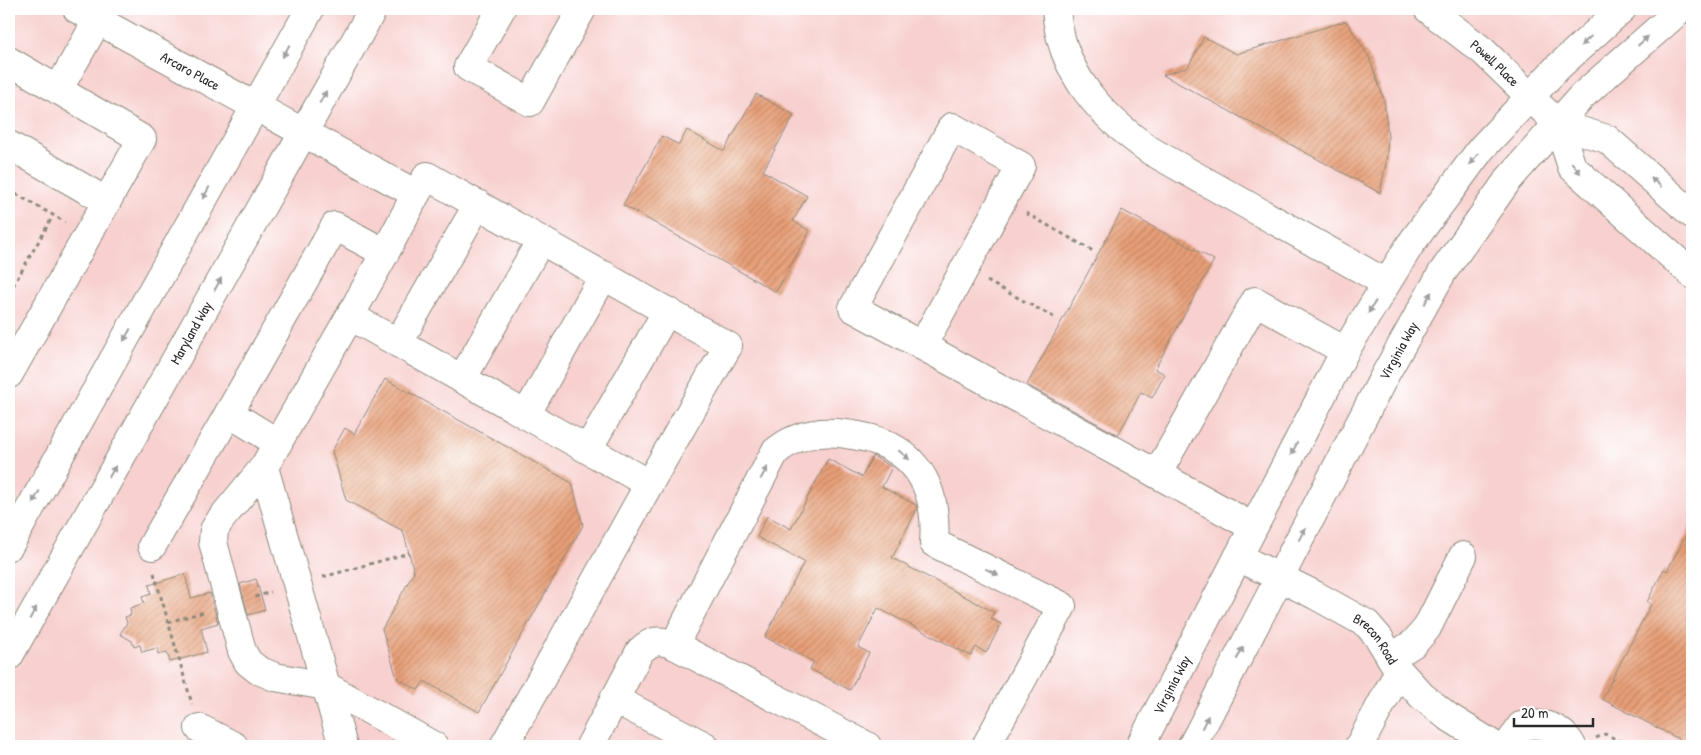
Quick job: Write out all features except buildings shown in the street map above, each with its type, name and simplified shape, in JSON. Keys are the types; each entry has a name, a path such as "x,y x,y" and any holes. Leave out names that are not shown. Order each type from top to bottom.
{"street":[{"path":"9,546 310,9"},
{"name":"Maryland Way","path":"9,656 373,9"},
{"path":"501,9 468,67 530,102 582,9"},
{"path":"1056,9 1070,63 1082,86 1120,129 1151,151 1386,283"},
{"name":"Powell Place","path":"1428,9 1483,51 1558,124"},
{"name":"Virginia Way","path":"1140,746 1345,351 1410,245 1481,149 1529,96 1622,9"},
{"name":"Virginia Way","path":"1192,746 1386,373 1442,273 1508,180 1582,96 1681,9"},
{"path":"58,90 93,13"},
{"name":"Arcaro Place","path":"93,13 254,107 304,131 416,194"},
{"path":"9,61 142,139 9,374"},
{"path":"1558,124 1607,139 1692,214"},
{"path":"1558,124 1572,167 1692,274"},
{"path":"922,346 1021,166 952,127 853,308 922,346 1157,474 1253,527"},
{"path":"9,145 106,201"},
{"path":"434,746 326,686 266,674 248,662 242,651 213,542 214,530 221,519 264,467 427,176 728,346 649,484 504,746"},
{"path":"398,343 478,204"},
{"path":"152,546 335,226 385,253"},
{"path":"462,379 541,240"},
{"path":"526,415 604,276"},
{"path":"1157,474 1254,301 1345,351"},
{"path":"588,449 667,311"},
{"path":"350,316 649,484"},
{"path":"229,414 278,443"},
{"path":"674,645 775,452 794,439 823,432 875,439 894,447 906,457 926,481 936,521 934,543 1062,606 986,746"},
{"path":"264,467 343,746"},
{"path":"1359,746 1395,665 1427,628 1463,556"},
{"name":"Brecon Road","path":"1238,557 1280,577 1367,624 1379,638 1395,665 1422,696 1447,716 1495,746"},
{"path":"590,746 640,651 650,642 660,640 674,645 868,746"},
{"path":"614,699 705,746"},
{"path":"1508,746 1521,726 1532,724 1546,725 1580,744"},
{"path":"199,728 234,746"}],"path":[{"path":"9,190 87,235"},
{"path":"1003,200 1094,251"},
{"path":"9,293 53,216"},
{"path":"964,269 1056,318"},
{"path":"152,546 149,556 199,728"},
{"path":"1580,744 1605,734 1630,746"}],"shaded area":[{"path":"9,9 1692,9 1692,746 9,746"}]}
